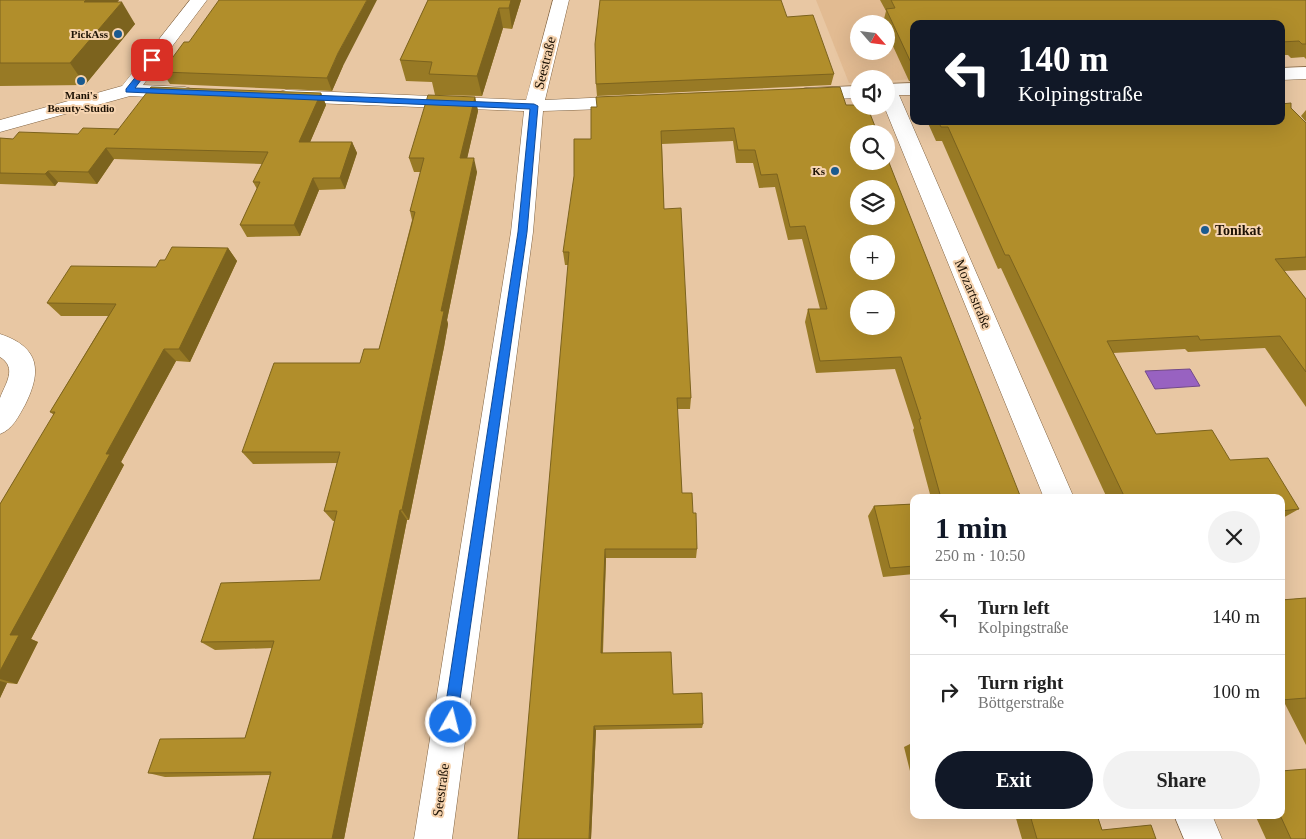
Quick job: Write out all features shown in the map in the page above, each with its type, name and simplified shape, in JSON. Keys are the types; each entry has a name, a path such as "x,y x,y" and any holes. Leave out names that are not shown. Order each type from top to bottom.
{"street":[{"path":"129,90 199,0"},
{"name":"Seestraße","path":"434,839 522,232 534,106 561,0"},
{"path":"1285,74 1306,72"},
{"path":"895,90 910,89"},
{"path":"0,126 129,90 204,93"},
{"path":"790,95 850,92"},
{"path":"270,96 534,106 652,101"},
{"name":"Mozartstraße","path":"895,111 1057,494"},
{"path":"0,344 11,349 21,360 25,374 17,394 0,422"},
{"path":"1195,819 1203,839"}],"shaded area":[{"path":"816,0 949,0 920,20 910,20 910,79 895,80 895,70 850,70 849,83"},
{"path":"1190,369 1200,386 1155,389 1145,371"}],"building":[{"path":"0,0 122,2 70,63 0,63"},
{"path":"219,0 367,0 338,53 327,78 162,72 184,42 189,42"},
{"path":"428,0 511,0 509,8 499,8 477,76 429,74 432,62 400,60"},
{"path":"600,0 781,0 787,17 813,15 834,74 596,84 595,44"},
{"path":"891,0 1306,0 1306,44 1302,44 1299,41 1285,42 1285,20 910,20 910,61 895,28 895,15 889,15 886,9 895,8"},
{"path":"151,87 321,93 299,142 352,142 340,178 313,178 294,225 240,225 260,182 253,182 268,152 106,148 88,172 48,171 45,174 0,173 0,138 13,139 19,132 78,134 83,128 119,129"},
{"path":"840,87 846,105 850,105 850,115 871,115 874,125 850,125 850,170 892,170 1019,494 940,494 919,419 921,419 901,357 820,361 808,309 827,309 805,226 790,227 777,174 761,175 755,150 738,150 734,128 661,131 664,209 681,208 691,398 677,398 682,493 692,493 693,513 696,513 697,549 605,549 601,653 671,652 673,694 702,693 703,724 594,726 589,839 518,839 569,252 563,252 574,176 574,139 591,139 591,107 597,107 596,97"},
{"path":"428,95 475,97 460,158 474,158 441,311 444,311 439,335 402,510 400,510 332,839 253,839 271,772 148,773 160,739 245,738 274,641 201,642 221,583 320,580 337,511 324,511 340,452 242,452 274,363 360,363 364,349 379,349 415,212 410,211 424,158 409,158"},
{"path":"1291,103 1291,108 1306,123 1306,257 1275,259 1306,299 1306,372 1280,336 1200,340 1198,336 1107,341 1156,434 1212,430 1230,460 1268,458 1299,509 1285,511 1285,494 1123,494 1009,255 1005,255 948,127 941,127 940,125 1285,125 1285,104"},
{"path":"172,247 228,248 179,349 164,349 106,454 110,454 10,635 19,635 0,671 0,504 55,412 50,412 116,304 47,303 71,266 156,267 160,260 165,260"},
{"path":"910,504 910,566 890,568 874,506"},
{"path":"1306,598 1306,698 1285,700 1285,600"},
{"path":"1306,769 1306,839 1291,839 1282,819 1285,819 1285,771"},
{"path":"1031,819 1098,819 1102,830 1151,825 1156,839 1037,839"}],"place":[{"name":"PickAss","path":"118,34"},
{"name":"Mani's Beauty-Studio","path":"81,81"},
{"name":"Ks","path":"835,171"},
{"name":"Tonikat","path":"1205,230"}],"route":[{"path":"152,60 129,90 534,106 522,232 451,722"}]}
